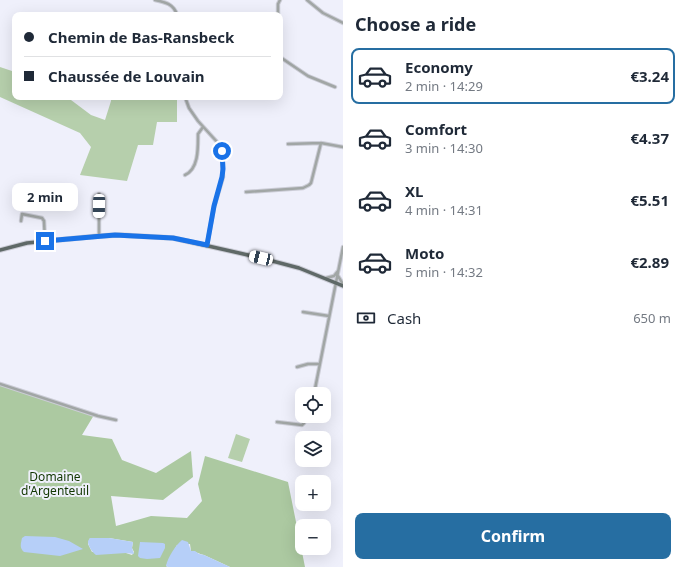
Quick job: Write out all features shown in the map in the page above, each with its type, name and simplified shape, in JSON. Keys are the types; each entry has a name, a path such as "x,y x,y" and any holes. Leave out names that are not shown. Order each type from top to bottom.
{"main road":[{"path":"0,250 22,244 99,236 115,235 165,238 207,245 299,268 343,285"}],"street":[{"path":"155,0 170,4 176,12"},
{"path":"278,12 278,4 280,0"},
{"path":"307,0 323,13 343,23"},
{"path":"283,59 308,76 335,87"},
{"path":"186,100 191,112 220,147 222,156 223,169 221,185 214,206 207,245"},
{"path":"185,174 194,168 199,144 198,134 203,127"},
{"path":"246,192 303,188 309,185 311,183 321,143"},
{"path":"288,144 321,143 343,148"},
{"path":"99,194 99,236"},
{"path":"21,221 22,214 42,218 44,221 45,241"},
{"path":"315,387 336,283 334,281 343,247"},
{"path":"326,278 336,276"},
{"path":"336,276 343,285"},
{"path":"303,312 329,316"},
{"path":"297,367 308,364 319,364"},
{"path":"0,384 98,416 116,420"},
{"path":"277,422 302,425 304,423"}],"green space":[{"path":"0,67 12,71 12,100 71,100 91,115 105,120 111,100 177,100 177,122 157,122 153,145 138,145 127,181 80,175 91,147 80,133 0,97"},
{"name":"Domaine d'Argenteuil","path":"0,383 94,415 82,435 112,439 122,460 156,473 191,451 193,477 163,500 111,496 116,526 151,516 187,518 202,501 198,484 205,456 288,482 295,519 295,555 303,555 305,567 230,567 204,555 191,551 190,544 177,545 166,566 168,567 0,567","holes":["90,538 109,538 133,542 132,548 134,552 132,555 126,553 92,552 88,544"]},
{"path":"236,434 250,439 242,462 228,458"}],"water":[{"path":"25,536 55,537 69,541 83,549 60,556 24,552 21,549 21,545 22,538"},
{"path":"90,538 109,538 133,542 132,548 134,554 126,553 96,555 89,545 88,541"},
{"path":"182,540 188,542 191,551 195,551 230,567 166,566 172,552"},
{"path":"140,542 163,543 165,544 165,548 160,558 140,558 138,556"}],"route":[{"path":"45,241 115,235 173,238 207,245 215,201 221,185 223,169 222,151"}]}
